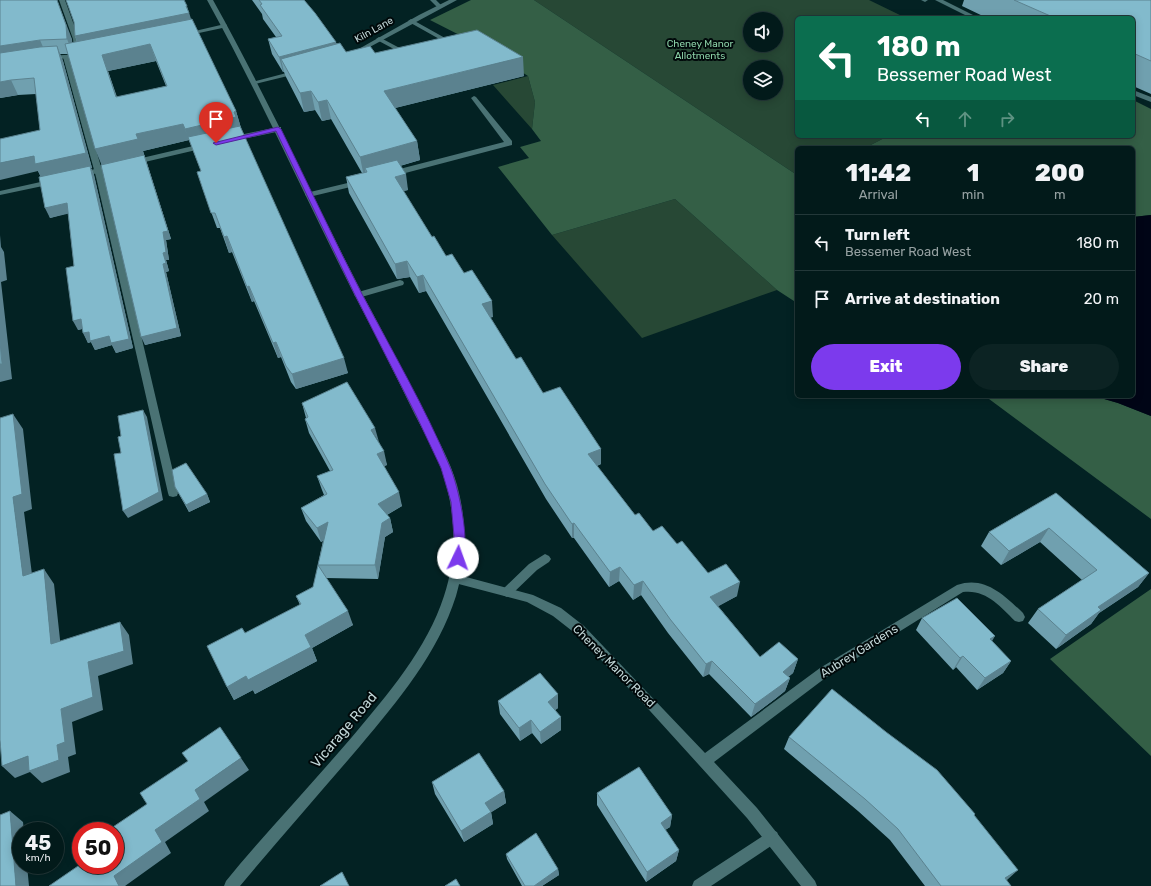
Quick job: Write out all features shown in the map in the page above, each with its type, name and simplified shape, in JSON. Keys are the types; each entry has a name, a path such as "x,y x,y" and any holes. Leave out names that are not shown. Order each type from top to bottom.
{"street":[{"path":"62,0 76,39 78,56"},
{"path":"210,0 255,82 358,295 433,438 450,480 456,502 459,536 455,579"},
{"path":"433,0 440,6"},
{"name":"Kiln Lane","path":"345,58 440,6 454,0"},
{"path":"938,0 972,16"},
{"path":"412,21 435,38 457,46"},
{"path":"178,35 225,26"},
{"path":"379,39 410,52 412,60"},
{"path":"40,59 86,55"},
{"path":"66,57 98,171 173,493"},
{"path":"255,82 305,70"},
{"path":"1135,93 1151,100"},
{"path":"383,176 509,143 474,98"},
{"path":"0,193 278,129"},
{"path":"309,195 368,180"},
{"path":"358,295 400,283"},
{"path":"507,592 533,567 546,559"},
{"name":"Cheney Manor Road","path":"455,579 529,598 557,612 580,630 705,761 772,836 810,886"},
{"name":"Vicarage Road","path":"231,886 398,690 430,642 445,611 455,579"},
{"name":"Aubrey Gardens","path":"705,761 824,672 960,588 968,586 980,587 989,591 998,597 1019,617"},
{"path":"698,886 772,836"}],"green space":[{"path":"471,0 534,0 795,174 795,302 777,290 675,199 552,235 498,167 529,158 520,147 541,141 532,129 535,102 528,76 481,46 430,20"},
{"name":"Cheney Manor Allotments","path":"534,0 869,0 902,16 795,16 795,138 884,138 869,146 795,146 795,174"},
{"path":"528,76 535,102 532,129 493,85"},
{"path":"1135,101 1151,109 1151,215 1135,217 1135,146 869,146 884,138 1135,138"},
{"path":"675,199 777,290 642,338 552,235"},
{"path":"988,398 1101,398 1151,416 1151,519"},
{"path":"1151,589 1151,756 1050,659"}],"water":[{"path":"1151,215 1151,416 1101,398 1135,398 1135,217"}],"building":[{"path":"0,0 57,0 66,25 67,39 40,40 0,46"},
{"path":"66,0 184,0 189,13 75,36 74,22"},
{"path":"259,0 304,0 336,42 279,57 268,39 282,36 260,5 262,4"},
{"path":"1014,0 1151,0 1151,61 1135,54 1135,16 1050,16"},
{"path":"192,19 236,111 234,112 236,117 185,129 183,124 136,134 138,139 95,149 65,44","holes":["150,44 167,86 116,97 102,55"]},
{"path":"477,30 523,57 384,91 417,141 360,157 327,100 318,102 311,91 300,93 281,59 340,43 346,52 370,46 375,53"},
{"path":"57,46 86,153 35,164 34,156 0,163 0,139 40,130 34,78 0,82 0,53"},
{"path":"240,126 344,358 292,374 286,366 276,342 273,343 249,286 247,287 227,236 224,237 215,213 211,213 197,172 201,171 188,137"},
{"path":"144,155 168,231 163,232 166,252 163,253 166,263 163,264 177,328 141,337 101,165"},
{"path":"397,160 406,174 395,177 432,237 434,236 446,256 452,254 464,273 472,270 492,301 482,304 516,359 521,357 543,393 560,387 601,449 588,454 635,515 639,513 653,531 662,526 677,544 682,541 708,573 726,564 740,582 710,597 760,657 779,642 798,659 783,672 790,678 755,704 712,661 706,664 670,619 643,581 634,585 620,567 610,572 574,523 572,524 545,484 423,275 417,277 407,261 395,264 346,177 367,172 365,168"},
{"path":"90,166 129,339 111,343 109,336 90,341 89,332 83,333 81,319 73,321 66,268 74,266 67,203 45,208 39,177"},
{"path":"0,341 2,364 0,364"},
{"path":"347,382 375,428 371,430 384,451 377,454 399,492 378,504 390,518 382,523 375,565 318,565 328,522 317,528 301,508 327,494 317,476 333,470 305,419 308,417 302,403"},
{"path":"143,410 159,492 123,511 114,454 121,453 118,437 121,436 118,416"},
{"path":"13,414 22,494 13,497 23,576 44,569 51,644 120,622 124,651 88,662 93,697 61,709 65,742 57,745 59,760 29,771 28,756 2,766 0,740 0,418"},
{"path":"186,463 207,494 186,505 175,487 172,470"},
{"path":"1056,493 1149,573 1098,607 1101,610 1066,635 1038,609 1097,570 1049,528 1009,551 989,532"},
{"path":"318,565 348,611 305,635 311,647 248,680 246,676 227,687 207,646 242,628 245,633 301,604 296,596 313,587"},
{"path":"957,598 995,636 990,639 1011,661 985,678 963,656 960,658 922,618"},
{"path":"540,673 558,694 548,702 561,717 540,732 531,720 519,728 498,701"},
{"path":"832,689 937,770 975,814 974,815 1018,870 1005,878 1011,886 941,886 898,829 865,799 789,737"},
{"path":"220,727 241,758 195,790 200,799 155,830 162,842 124,869 124,822 120,822 147,804 140,793 188,761 182,753"},
{"path":"479,753 504,791 485,803 491,812 461,831 432,782"},
{"path":"639,767 672,815 661,823 679,850 647,872 597,793"},
{"path":"10,811 12,836 12,874 15,874 16,886 0,886 0,815"},
{"path":"536,833 558,869 534,886 525,886 506,854"},
{"path":"72,870 72,874 117,874 114,876 119,886 49,886"},
{"path":"342,872 349,886 320,886"},
{"path":"456,879 460,886 445,886"}],"route":[{"path":"216,143 278,129 358,293 433,438 446,468 456,502 459,536 458,558"}]}
